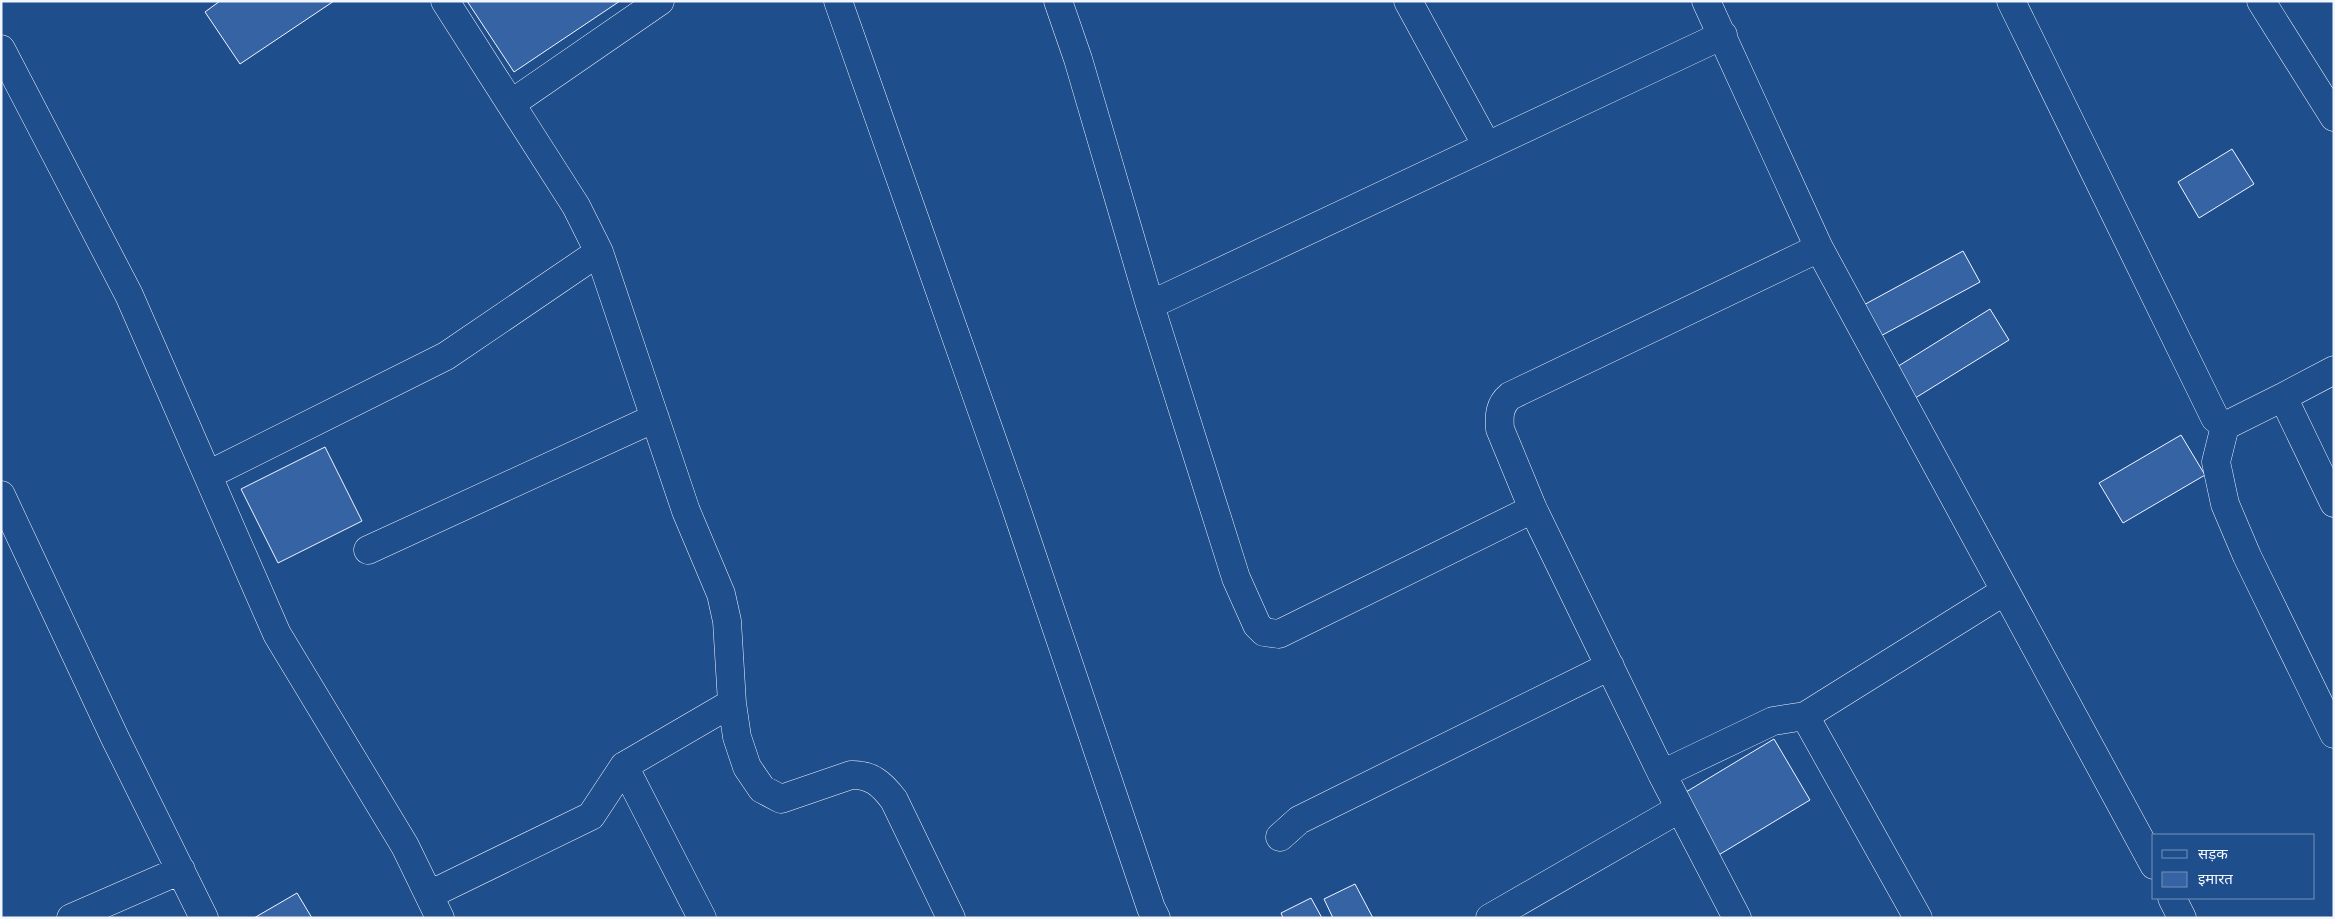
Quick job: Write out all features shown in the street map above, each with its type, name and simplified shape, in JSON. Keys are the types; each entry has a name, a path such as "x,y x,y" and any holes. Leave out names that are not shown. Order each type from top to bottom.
{"street":[{"path":"445,1 512,103 576,206 599,252 686,511 721,594 727,621 732,703 737,737 752,777 771,796 780,799 851,775 863,774 879,783 894,800 951,918"},
{"path":"512,103 660,1"},
{"path":"838,1 1012,496 1151,908 1156,918"},
{"path":"1058,1 1078,59 1150,305 1236,578 1257,626 1264,632 1279,634 1533,508"},
{"path":"1408,1 1488,146"},
{"path":"1706,1 1819,248 2152,861"},
{"path":"2011,1 2211,411 2225,426"},
{"path":"2261,1 2334,117"},
{"path":"1150,305 1723,35"},
{"path":"1,49 129,295 277,634 405,846 434,907 591,816 624,766 732,703"},
{"path":"1738,918 1662,774 1533,508 1500,429 1499,420 1504,402 1510,396 1819,248"},
{"path":"208,475 446,356 599,252"},
{"path":"2334,370 2225,426 2216,462 2225,504 2247,556 2334,734"},
{"path":"2282,397 2334,502"},
{"path":"368,550 655,418"},
{"path":"1,495 115,738 204,918"},
{"path":"1662,774 1773,721 1805,716 2005,591"},
{"path":"1280,837 1300,820 1610,666"},
{"path":"1805,716 1918,918"},
{"path":"624,766 702,918"},
{"path":"1490,918 1680,809"},
{"path":"71,918 181,870"},
{"path":"2172,899 2182,918"}],"building":[{"path":"220,1 334,1 240,64 205,12"},
{"path":"467,1 620,1 514,72"},
{"path":"2232,149 2254,184 2199,218 2178,182"},
{"path":"1963,251 1980,282 1877,338 1860,307"},
{"path":"1990,309 2009,340 1912,400 1892,370"},
{"path":"2181,435 2205,475 2123,523 2099,483"},
{"path":"325,447 362,521 278,563 241,489"},
{"path":"1774,739 1810,800 1712,859 1676,798"},
{"path":"1355,884 1373,918 1333,918 1324,899"},
{"path":"297,893 312,918 254,918"},
{"path":"1311,898 1322,918 1283,918 1281,913"}]}
